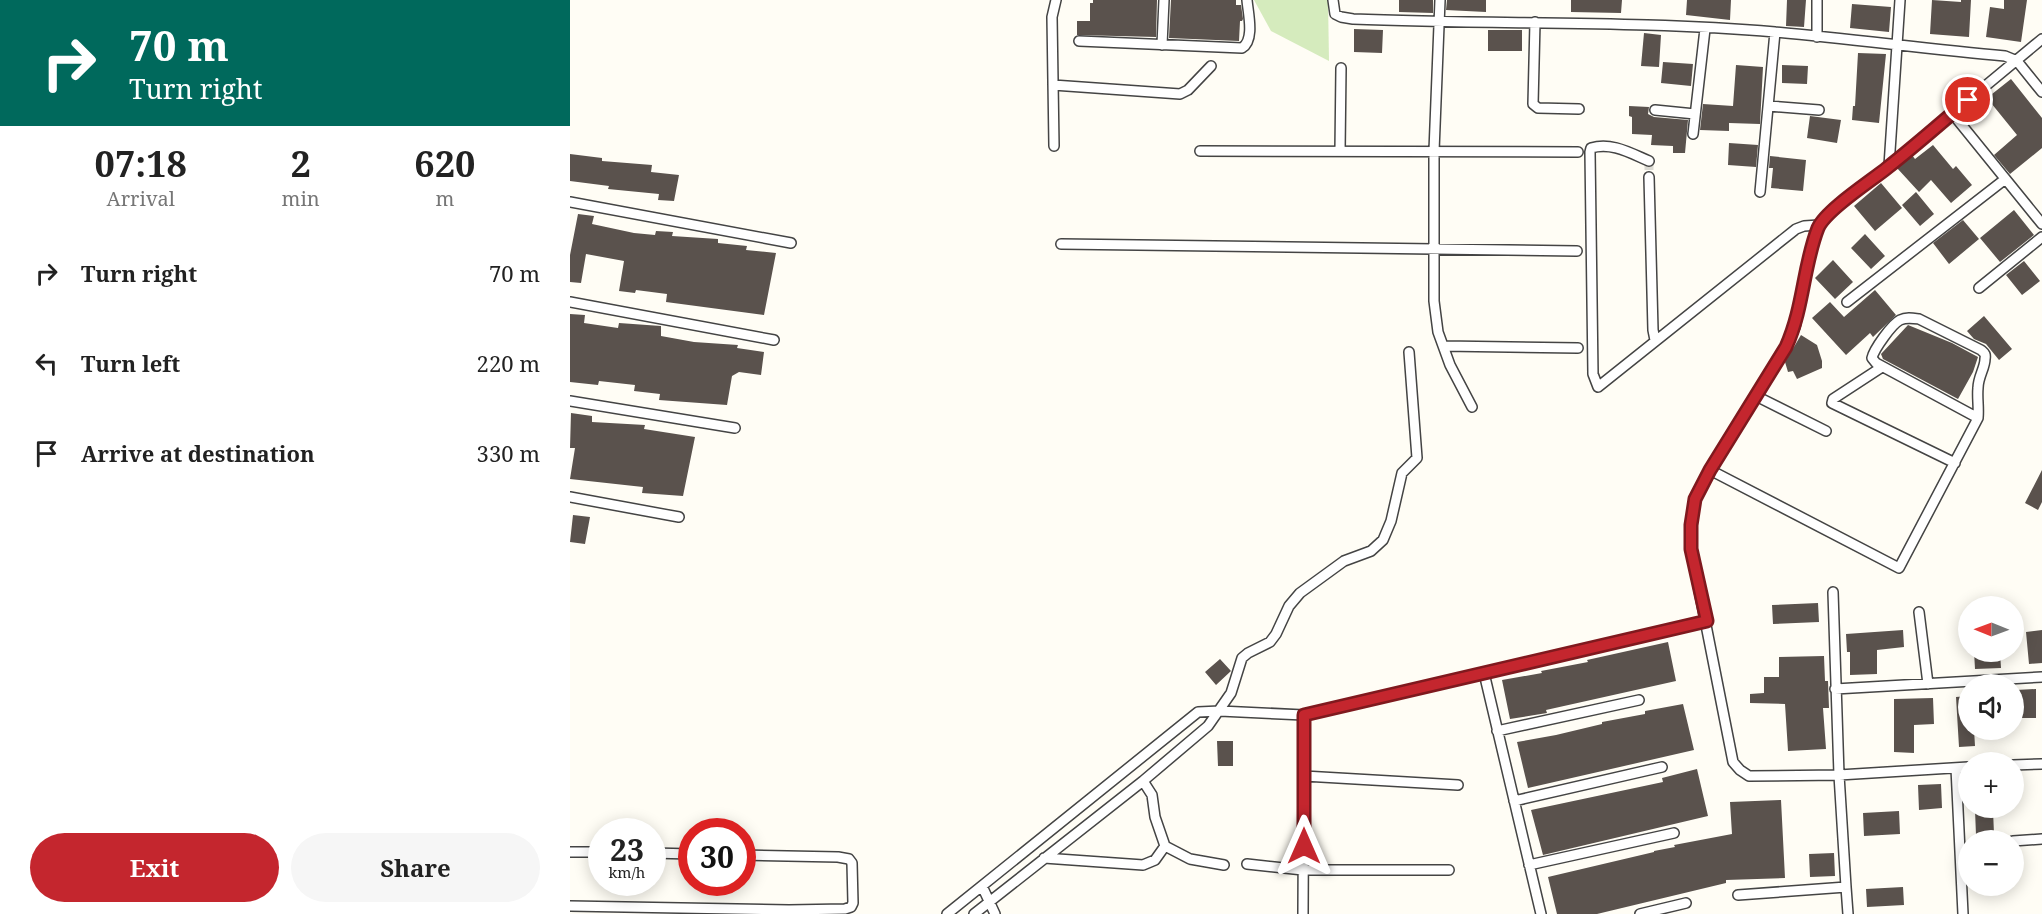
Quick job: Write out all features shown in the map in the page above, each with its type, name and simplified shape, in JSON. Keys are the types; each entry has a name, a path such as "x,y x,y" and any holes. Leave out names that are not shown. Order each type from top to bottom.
{"street":[{"path":"1054,146 1052,17 1056,0"},
{"path":"1162,45 1164,0"},
{"path":"1079,41 1242,48 1249,39 1247,0"},
{"path":"1333,0 1335,14 1341,17 1439,23 1535,22 1775,32 2005,56 2017,61 2042,92"},
{"path":"1440,0 1434,151 1434,301 1438,332 1463,393 1472,407"},
{"path":"1817,0 1817,38"},
{"path":"1889,166 1900,0"},
{"path":"1535,22 1533,104 1538,108 1579,109"},
{"path":"1693,134 1705,29"},
{"path":"1760,192 1775,32"},
{"path":"1963,830 1956,768 1839,775 1749,776 1740,770 1733,762 1691,549 1691,525 1695,499 1710,470 1786,347 1795,327 1819,225 1833,210 2042,39"},
{"path":"1053,85 1180,94 1188,90 1211,66"},
{"path":"1340,151 1341,68"},
{"path":"1769,106 1819,110"},
{"path":"1655,110 1695,114"},
{"path":"1952,114 2042,224"},
{"path":"1649,161 1615,147 1597,146 1591,148 1590,152 1593,374 1598,387 1796,229 1819,225"},
{"path":"1200,151 1578,152"},
{"path":"1649,177 1655,340"},
{"path":"1847,302 2004,180"},
{"path":"570,202 791,243"},
{"path":"1979,288 2042,237"},
{"path":"1060,244 1577,251"},
{"path":"570,302 774,340"},
{"path":"1710,470 1899,568 1978,418 1980,400 1978,388 1981,370 1986,360 1981,350 1919,319 1908,317 1894,324 1873,352 1872,358 1882,367 1978,418"},
{"path":"1444,346 1578,348"},
{"path":"974,914 992,910 1044,858 1143,781 1208,726 1231,693 1242,658 1270,642 1289,606 1300,593 1344,561 1379,546 1388,530 1402,473 1417,458 1409,352"},
{"path":"1882,367 1833,399 1832,403 1955,462"},
{"path":"1756,396 1826,431"},
{"path":"570,401 735,428"},
{"path":"570,497 679,517"},
{"path":"1833,592 1835,690 1848,914"},
{"path":"1919,612 1928,684"},
{"path":"946,914 1198,712 1304,715 1707,621"},
{"path":"1484,673 1541,914"},
{"path":"1835,690 2042,677"},
{"path":"1497,731 1639,700"},
{"path":"1303,914 1304,715"},
{"path":"2024,765 2042,764"},
{"path":"1514,801 1662,767"},
{"path":"1304,776 1458,785"},
{"path":"1143,781 1152,795 1161,841 1165,846 1190,859 1224,865"},
{"path":"1529,865 1674,832"},
{"path":"2024,840 2042,839"},
{"path":"1044,858 1143,865 1155,860 1165,846"},
{"path":"570,852 588,852"},
{"path":"570,906 789,912 845,909 853,903 852,864 849,860 838,857 756,855"},
{"path":"1247,864 1304,870 1449,870"},
{"path":"982,886 992,910"},
{"path":"1738,895 1846,887"},
{"path":"1963,896 1963,914"},
{"path":"1640,914 1686,903"}],"green space":[{"path":"1254,0 1328,0 1329,61 1271,31"}],"building":[{"path":"1093,0 1157,0 1156,37 1077,35 1077,21 1090,21 1090,3 1093,3"},
{"path":"1171,0 1236,0 1236,5 1241,5 1243,19 1240,21 1239,41 1169,38"},
{"path":"1399,0 1433,0 1433,13 1399,12"},
{"path":"1447,0 1486,0 1486,12 1446,10"},
{"path":"1571,0 1622,0 1621,13 1571,12"},
{"path":"1687,0 1731,0 1730,20 1686,15"},
{"path":"1787,0 1806,0 1804,27 1786,26"},
{"path":"1932,0 1961,2 1961,0 1971,0 1969,37 1930,34"},
{"path":"2004,0 2027,0 2021,42 1986,37 1990,7 2004,9"},
{"path":"1852,4 1891,7 1889,32 1850,28"},
{"path":"1354,29 1383,30 1382,53 1354,52"},
{"path":"1488,30 1522,30 1522,51 1488,51"},
{"path":"1644,33 1661,35 1659,67 1641,66"},
{"path":"1858,53 1886,54 1879,123 1852,120"},
{"path":"1663,62 1693,64 1691,86 1661,83"},
{"path":"1736,65 1763,67 1760,124 1729,123 1729,131 1700,130 1703,104 1733,106"},
{"path":"1782,65 1808,66 1807,84 1782,83"},
{"path":"2011,79 2042,118 2042,148 2010,174 1994,155 2017,135 1987,98"},
{"path":"1629,106 1649,107 1648,114 1654,117 1688,120 1685,153 1673,153 1673,146 1651,145 1652,135 1632,134 1632,117 1629,116"},
{"path":"1810,116 1841,120 1837,143 1807,138"},
{"path":"1729,143 1758,145 1756,167 1728,165"},
{"path":"1933,145 1953,169 1956,166 1972,185 1951,203 1931,180 1919,192 1897,168 1912,155 1915,159"},
{"path":"570,154 602,158 602,161 652,165 651,172 679,175 674,201 658,200 659,194 608,189 609,186 570,181"},
{"path":"1770,156 1806,160 1803,191 1771,188 1773,168 1769,168"},
{"path":"1881,183 1902,208 1875,231 1854,206"},
{"path":"1916,192 1934,214 1920,226 1902,205"},
{"path":"2014,210 2034,235 2000,262 1980,238"},
{"path":"578,214 594,216 592,224 634,233 655,235 656,231 673,232 672,236 718,239 718,243 747,246 746,250 776,253 764,315 666,302 667,294 636,290 635,293 619,291 624,261 586,254 581,283 570,282 570,255"},
{"path":"1963,220 1979,239 1949,264 1933,243"},
{"path":"1865,234 1885,256 1871,269 1851,248"},
{"path":"1833,260 1853,282 1835,299 1815,278"},
{"path":"2024,261 2040,281 2022,295 2006,275"},
{"path":"1875,290 1896,315 1873,337 1870,333 1846,355 1812,318 1830,302 1844,317"},
{"path":"570,314 585,315 584,323 618,328 619,323 661,326 661,336 694,342 738,345 737,348 764,352 761,375 739,372 732,376 727,405 659,400 660,394 634,391 635,385 599,381 598,385 570,382"},
{"path":"1984,316 2012,349 1999,360 1986,344 1974,339 1967,331"},
{"path":"1908,325 1952,343 1978,357 1973,372 1958,399 1883,359 1881,354"},
{"path":"1801,335 1817,345 1822,368 1797,379 1793,371 1788,372 1785,362"},
{"path":"571,413 592,416 592,422 645,425 644,429 695,437 683,496 642,493 643,487 570,479 575,448 570,448"},
{"path":"2042,470 2042,502 2038,510 2025,503"},
{"path":"573,515 590,517 585,544 570,542"},
{"path":"1818,603 1819,622 1773,624 1772,605"},
{"path":"1903,630 1904,647 1877,650 1877,674 1850,675 1850,652 1847,652 1846,634"},
{"path":"2042,630 2042,663 2029,664 2026,632"},
{"path":"1668,642 1676,681 1546,710 1547,713 1510,719 1502,680 1542,673 1541,671"},
{"path":"1824,656 1829,708 1823,708 1826,749 1788,751 1785,704 1750,703 1750,694 1764,693 1764,677 1779,677 1779,657"},
{"path":"1220,659 1231,671 1216,685 1205,672"},
{"path":"1975,662 2001,662 2001,668 1975,669"},
{"path":"2036,689 2036,718 2024,718 2024,690"},
{"path":"1956,697 1958,697 1958,730"},
{"path":"1933,698 1934,724 1914,725 1914,753 1894,752 1894,699"},
{"path":"1683,704 1694,750 1528,788 1517,742 1556,735 1602,724 1602,722 1645,714 1645,711"},
{"path":"1959,740 1975,740 1975,746 1959,747"},
{"path":"1217,741 1233,741 1233,766 1218,766"},
{"path":"1697,769 1708,816 1543,855 1531,810 1663,782 1662,778"},
{"path":"1941,784 1942,808 1919,810 1918,785"},
{"path":"1781,800 1785,878 1726,880 1726,883 1597,914 1557,914 1548,877 1675,847 1674,845 1732,834 1730,802"},
{"path":"1899,811 1900,834 1864,836 1863,813"},
{"path":"1975,818 1993,818 1994,830 1976,830"},
{"path":"1834,853 1835,876 1810,877 1809,854"},
{"path":"1903,887 1904,905 1867,907 1866,889"}],"tunnel":[{"path":"1649,161 1649,177"}],"route":[{"path":"1304,846 1304,715 1707,621 1691,549 1691,525 1695,499 1710,470 1786,347 1795,327 1819,225 1833,210 1968,100"}]}
